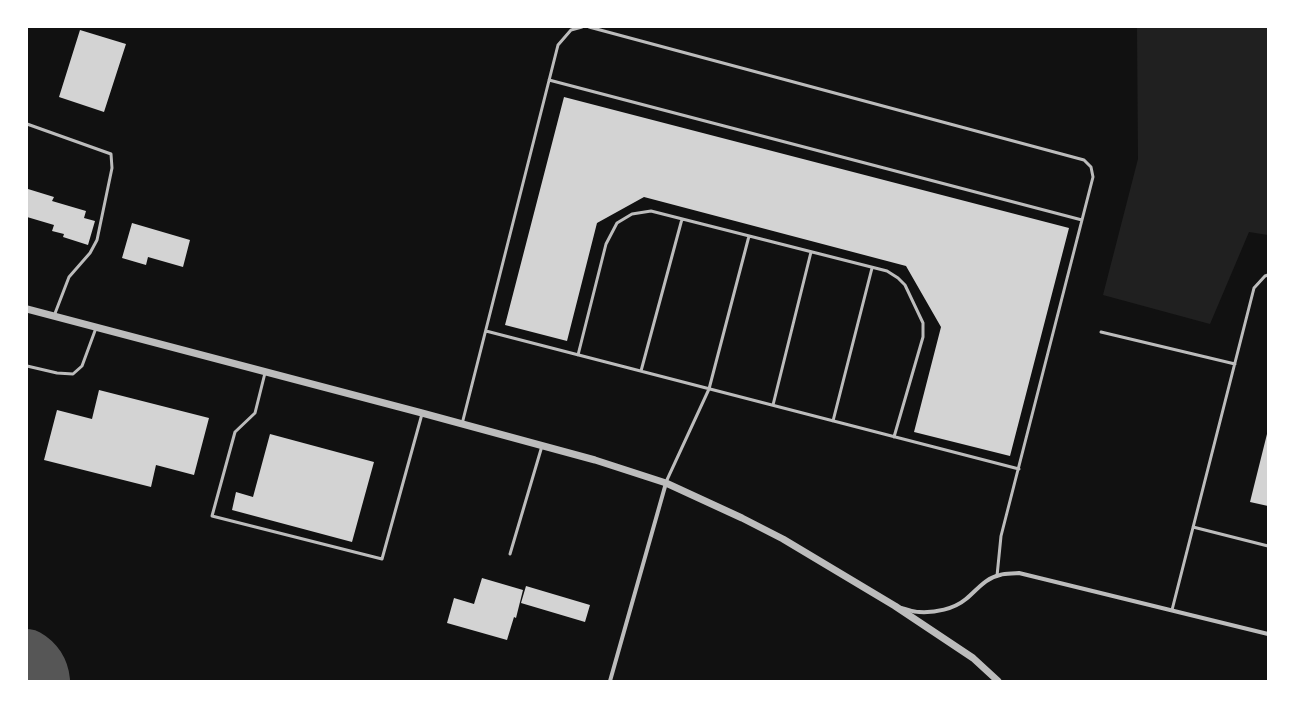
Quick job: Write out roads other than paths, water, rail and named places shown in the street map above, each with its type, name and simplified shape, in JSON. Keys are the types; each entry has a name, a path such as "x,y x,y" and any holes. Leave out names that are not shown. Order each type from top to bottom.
{"street":[{"path":"27,309 266,371 595,460 666,483 742,518 783,539 895,606 973,658 998,681"},
{"path":"610,681 666,483"},
{"path":"895,606 918,612 943,610 965,600 980,585 997,576 1019,573 1268,634"}],"lane":[{"path":"462,424 558,45 571,30 582,27"},
{"path":"589,27 1084,160 1091,167 1093,177 1001,536 997,576"},
{"path":"549,80 1082,220"},
{"path":"27,124 111,154 112,168 97,240 90,253 69,277 54,316"},
{"path":"578,355 606,244 617,223 632,214 651,211 887,271 898,278 905,285 923,322 923,337 894,437"},
{"path":"641,371 682,219"},
{"path":"666,483 709,389 749,236"},
{"path":"773,405 811,252"},
{"path":"833,421 872,268"},
{"path":"1172,610 1254,288 1264,276 1268,275"},
{"path":"27,366 57,373 72,374 82,366 96,326"},
{"path":"486,331 1019,469"},
{"path":"1101,332 1235,364"},
{"path":"266,371 255,413 235,432 212,516 382,559 422,413"},
{"path":"510,554 542,446"},
{"path":"1193,527 1268,546"}]}
